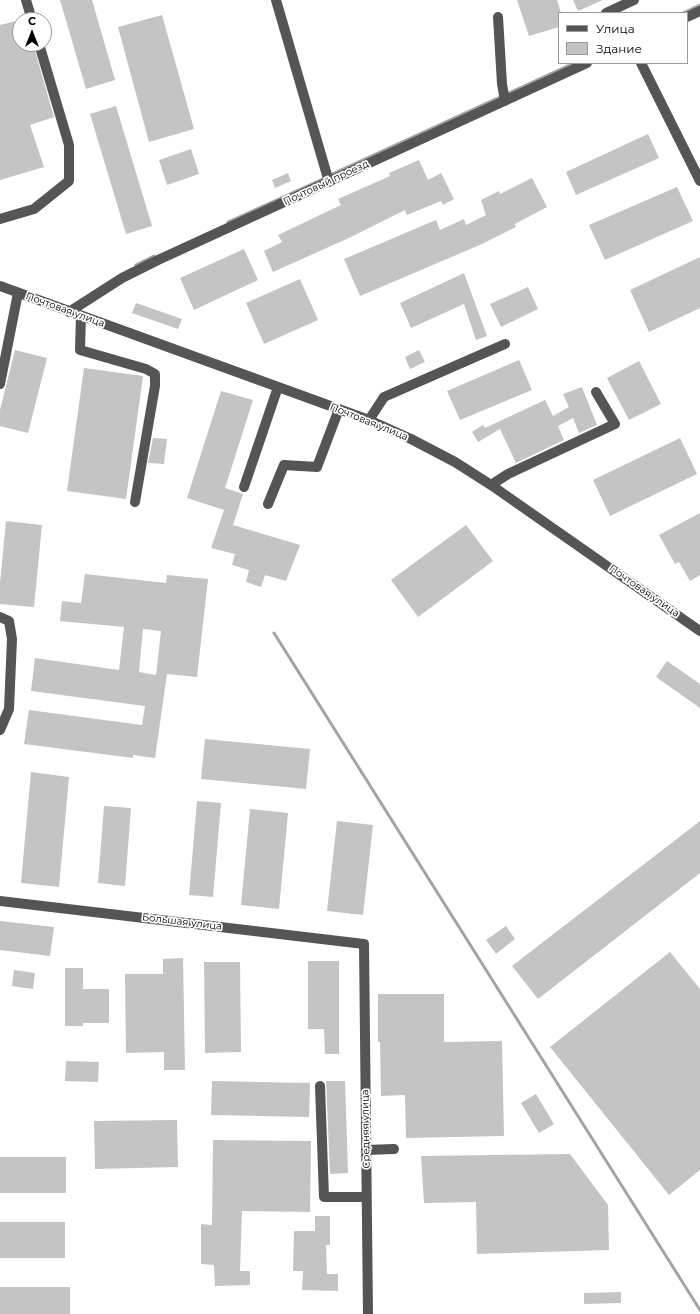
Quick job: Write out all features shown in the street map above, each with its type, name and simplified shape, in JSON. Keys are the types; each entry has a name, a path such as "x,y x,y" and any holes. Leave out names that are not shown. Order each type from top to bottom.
{"street":[{"path":"26,0 30,12"},
{"path":"276,0 328,182"},
{"path":"608,12 634,0"},
{"path":"688,17 700,11"},
{"path":"498,17 502,84 505,101"},
{"path":"0,219 34,209 69,181 69,145 41,52"},
{"name":"Почтовый проезд","path":"69,312 122,278 158,260 585,64"},
{"path":"642,64 700,181"},
{"name":"Почтовая улица","path":"0,286 369,420 410,439 455,462 492,485 700,631"},
{"path":"0,384 18,293"},
{"path":"81,316 80,350 155,374 155,386 135,502"},
{"path":"369,420 384,397 505,344"},
{"path":"244,487 278,387"},
{"path":"492,485 508,474 615,424 596,392"},
{"path":"268,504 284,465 316,468 339,409"},
{"path":"0,617 9,621 12,639 9,709 0,730"},
{"name":"Большая улица","path":"0,901 364,944"},
{"name":"Средняя улица","path":"364,944 368,1314"},
{"path":"320,1086 324,1197 366,1198"},
{"path":"366,1150 394,1149"}],"building":[{"path":"60,0 92,0 115,80 86,89"},
{"path":"517,0 557,0 561,12 558,12 558,27 529,36"},
{"path":"573,0 603,0 578,11"},
{"path":"162,15 194,129 149,142 118,27"},
{"path":"12,22 12,52 35,52 54,117 30,125 44,167 0,180 0,25"},
{"path":"116,106 152,226 126,234 90,114"},
{"path":"648,134 659,158 576,195 566,172"},
{"path":"191,149 199,174 167,185 159,160"},
{"path":"419,160 428,180 441,173 454,199 443,205 441,201 407,215 405,210 351,237 273,272 264,251 282,242 278,235 341,205 338,199 390,176 389,173"},
{"path":"288,173 291,181 275,188 272,180"},
{"path":"532,178 547,207 515,224 516,227 482,244 360,296 344,259 436,220 440,230 464,219 466,225 486,215 481,200 499,191 500,194"},
{"path":"677,187 693,221 605,260 589,225"},
{"path":"244,249 258,280 194,310 180,278"},
{"path":"700,257 700,308 649,332 630,290"},
{"path":"464,273 487,336 476,340 464,304 411,328 400,303"},
{"path":"300,279 318,320 264,344 246,303"},
{"path":"528,287 538,309 501,327 490,304"},
{"path":"136,303 182,319 178,329 132,313"},
{"path":"15,350 47,358 28,433 0,426 0,410"},
{"path":"419,350 425,362 410,369 405,357"},
{"path":"519,360 532,390 460,420 447,391"},
{"path":"639,361 661,404 629,420 607,378"},
{"path":"84,368 143,376 126,499 67,491"},
{"path":"582,387 597,425 579,433 573,418 558,426 564,440 516,463 500,429 478,442 472,432 483,425 485,428 545,400 553,416 569,407 563,394"},
{"path":"221,391 253,400 225,488 243,494 233,525 300,545 286,581 265,575 261,587 246,582 249,570 232,565 235,554 211,548 224,510 187,498"},
{"path":"153,438 167,439 164,464 148,463"},
{"path":"680,438 697,474 610,516 593,480"},
{"path":"700,513 700,575 690,581 679,562 675,564 659,535"},
{"path":"6,521 42,525 34,607 0,604 0,583"},
{"path":"466,525 493,561 418,617 391,580"},
{"path":"85,574 166,583 167,575 208,579 197,677 167,674 155,758 133,755 133,758 24,744 29,710 142,725 145,706 31,691 35,658 119,670 124,627 60,621 62,601 81,603","holes":["143,629 161,631 156,675 139,672"]},
{"path":"667,661 700,684 700,708 656,677"},
{"path":"205,739 310,749 306,789 201,779"},
{"path":"31,772 69,777 59,887 21,883"},
{"path":"197,801 221,803 213,897 189,895"},
{"path":"104,806 131,808 125,886 98,883"},
{"path":"250,809 288,813 279,909 241,905"},
{"path":"337,821 373,825 363,915 327,911"},
{"path":"700,821 700,873 538,999 512,966"},
{"path":"0,921 54,927 50,956 0,950"},
{"path":"506,926 515,939 496,954 486,940"},
{"path":"670,952 700,989 700,1170 669,1195 550,1047"},
{"path":"183,958 185,1070 164,1070 164,1052 126,1053 125,974 163,974 163,959"},
{"path":"308,961 339,961 339,1054 325,1054 324,1029 308,1029"},
{"path":"204,962 240,962 241,1052 205,1053"},
{"path":"65,968 83,968 83,989 109,989 109,1023 83,1023 83,1026 65,1026"},
{"path":"14,970 35,973 33,989 12,986"},
{"path":"378,994 444,994 444,1042 502,1041 504,1136 406,1138 405,1095 381,1096 380,1042 378,1042"},
{"path":"66,1061 99,1062 98,1082 65,1081"},
{"path":"212,1081 310,1083 309,1117 211,1115"},
{"path":"326,1081 345,1081 348,1173 330,1174"},
{"path":"536,1094 554,1124 539,1133 521,1103"},
{"path":"177,1120 178,1167 95,1169 94,1121"},
{"path":"213,1140 311,1141 310,1212 242,1211 240,1271 250,1271 250,1285 215,1286 214,1265 201,1264 201,1224 212,1225"},
{"path":"570,1154 608,1205 609,1250 477,1254 476,1202 424,1203 421,1156"},
{"path":"0,1157 66,1157 66,1193 0,1193"},
{"path":"315,1216 330,1216 330,1245 326,1245 327,1274 338,1274 338,1291 302,1290 303,1271 293,1271 294,1231 315,1231"},
{"path":"0,1222 65,1222 65,1258 0,1258"},
{"path":"0,1287 70,1287 70,1314 0,1314"},
{"path":"621,1292 621,1303 584,1304 584,1293"}],"waterway":[{"path":"685,12 700,5"},
{"path":"330,175 572,64"},
{"path":"228,222 325,178"},
{"path":"136,265 154,256"},
{"path":"274,633 700,1310"}]}
